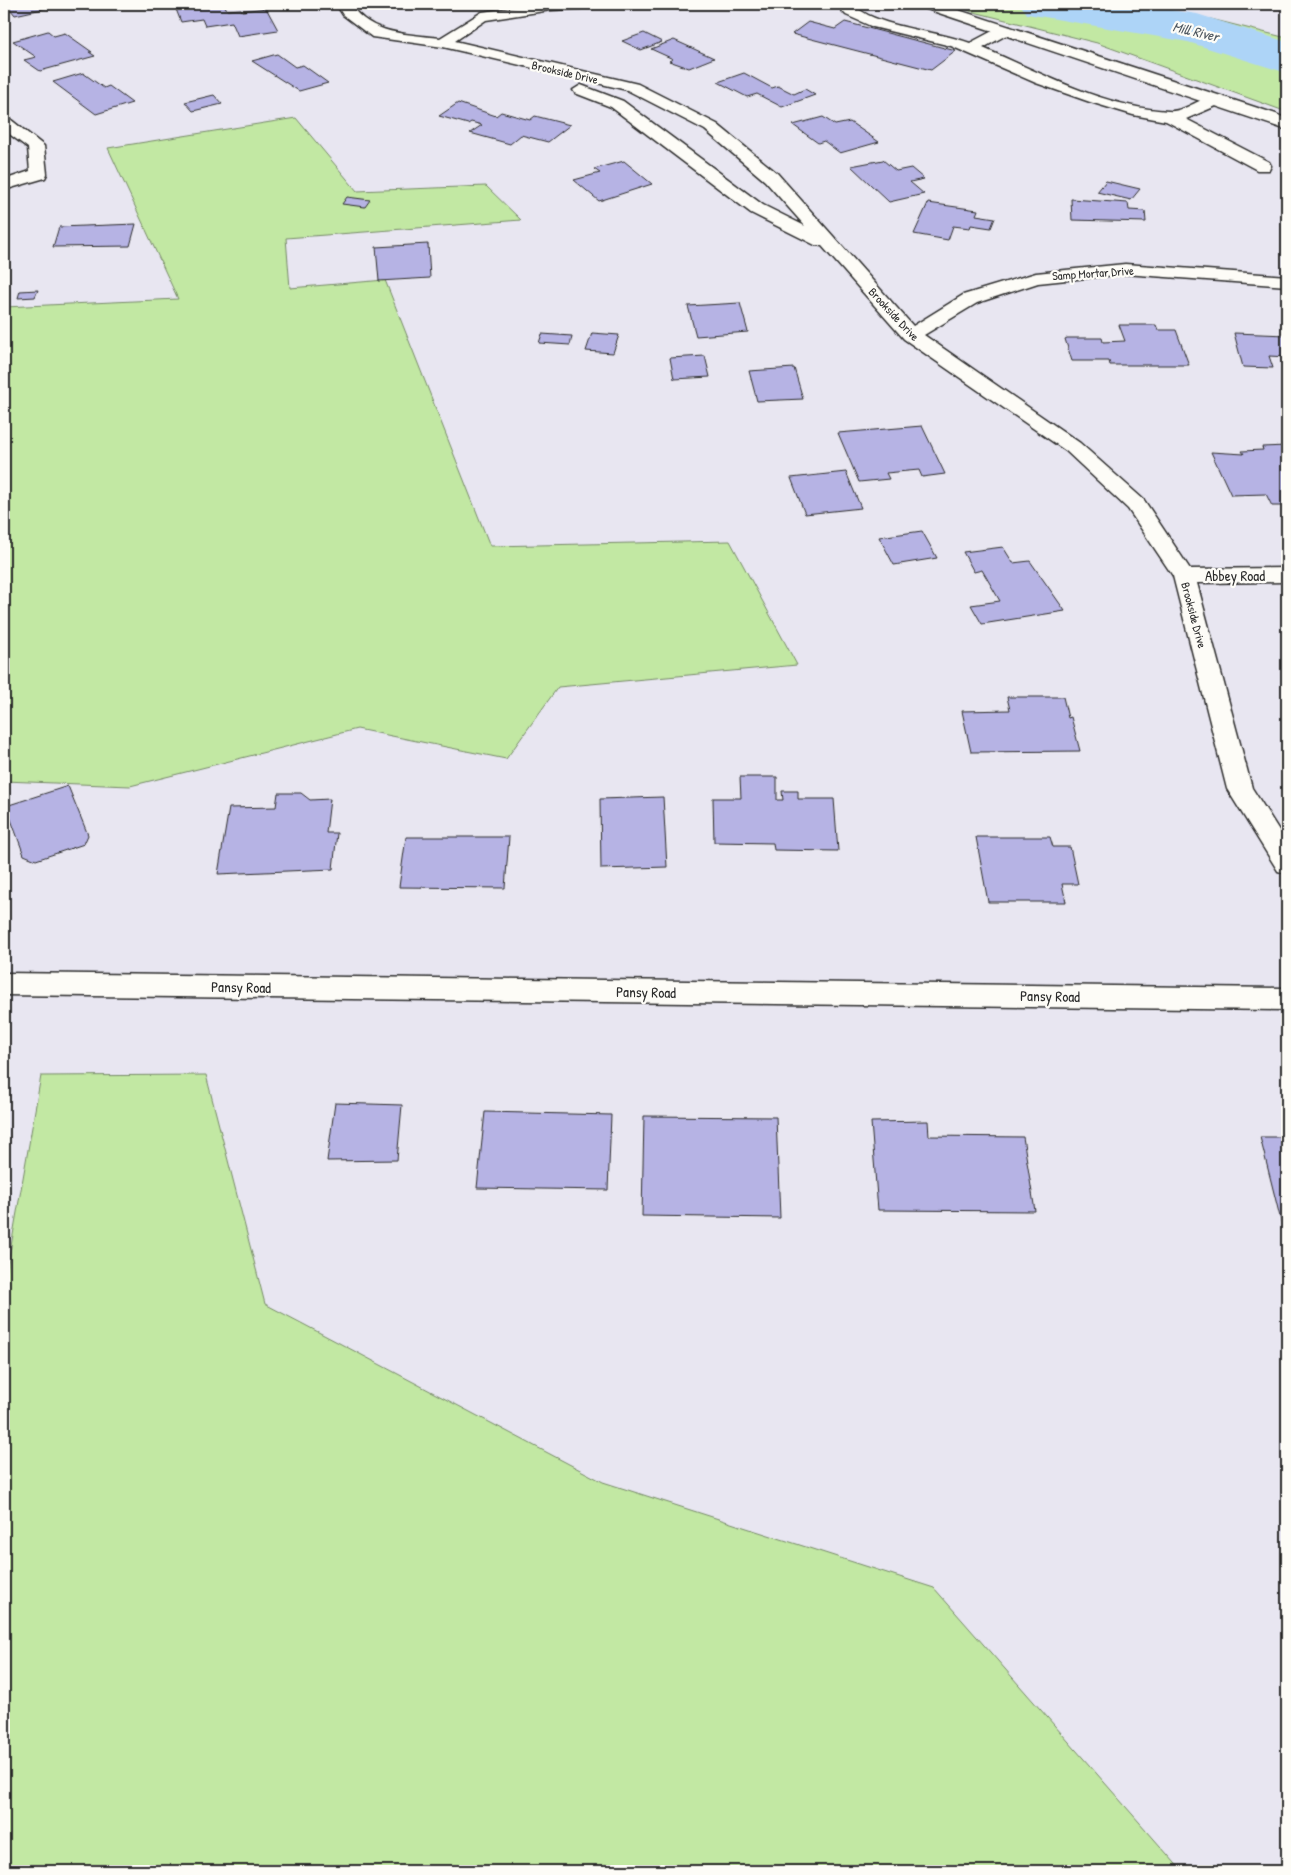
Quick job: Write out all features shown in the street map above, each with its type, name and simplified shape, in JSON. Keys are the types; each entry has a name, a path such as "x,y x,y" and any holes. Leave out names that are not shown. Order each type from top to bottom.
{"street":[{"name":"Brookside Drive","path":"343,4 348,12 377,34 443,43 632,87 711,126 771,177 911,335 968,377 1073,447 1136,505 1184,576 1240,789 1287,864"},
{"path":"443,43 482,16 550,6 593,4"},
{"path":"843,4 860,16 882,25 971,48 1028,74 1115,104 1169,116 1263,166"},
{"path":"926,4 1270,117 1287,125"},
{"path":"971,48 1005,30"},
{"path":"516,60 578,89 617,104 756,209 834,248"},
{"path":"1169,116 1184,114 1217,100"},
{"path":"4,122 36,146 39,174 4,185"},
{"name":"Samp Mortar Drive","path":"911,335 970,299 1036,278 1125,269 1287,281"},
{"name":"Abbey Road","path":"1184,576 1287,575"},
{"name":"Pansy Road","path":"4,984 1287,999"}],"green space":[{"path":"957,4 1064,4 1211,19 1287,38 1287,112 1097,43 970,11"},
{"path":"296,118 357,191 486,186 521,220 286,238 290,288 385,280 490,546 730,541 797,665 558,687 506,759 357,729 130,786 4,781 4,307 178,299 108,148"},
{"path":"206,1075 265,1304 603,1482 934,1588 1182,1871 4,1871 4,1286 41,1076"}],"building":[{"path":"6,4 43,4 47,8 15,15"},
{"path":"174,4 224,4 227,10 241,9 242,11 266,8 278,30 238,36 232,22 205,26 202,19 181,22"},
{"path":"808,22 835,29 845,22 956,51 931,70 792,34"},
{"path":"48,31 54,36 65,33 95,56 40,71 24,60 36,57 13,41"},
{"path":"644,33 662,42 641,50 622,41"},
{"path":"674,40 714,58 689,68 669,61 673,59 651,49"},
{"path":"277,54 295,67 303,65 328,83 299,91 252,61"},
{"path":"83,73 104,88 109,86 132,103 96,114 53,82"},
{"path":"744,73 772,88 778,86 794,94 805,89 815,95 782,107 757,94 747,97 718,82"},
{"path":"214,95 222,104 193,111 185,102"},
{"path":"458,103 496,116 501,112 530,120 535,116 570,125 548,142 521,135 510,144 470,133 482,125 471,122 468,124 439,116"},
{"path":"823,117 835,125 850,122 879,142 840,153 824,141 818,143 793,125"},
{"path":"883,160 896,171 911,168 924,179 910,182 924,194 889,202 851,166"},
{"path":"624,161 652,184 599,201 574,180 600,173 594,169"},
{"path":"1106,181 1140,189 1131,200 1097,192"},
{"path":"347,197 370,200 365,207 342,204"},
{"path":"1071,199 1128,203 1129,210 1145,211 1146,222 1072,220"},
{"path":"928,203 978,210 976,215 995,218 991,228 971,225 970,228 953,226 948,240 914,234"},
{"path":"136,224 130,246 53,247 59,227"},
{"path":"428,244 430,278 379,281 376,247"},
{"path":"38,290 35,297 18,298 20,291"},
{"path":"740,303 748,332 696,336 688,306"},
{"path":"1119,325 1156,325 1158,330 1176,330 1189,365 1110,365 1109,361 1072,361 1065,339 1102,338 1103,342 1125,341"},
{"path":"592,333 619,335 613,353 586,351"},
{"path":"1234,333 1287,335 1287,357 1269,356 1273,368 1243,367"},
{"path":"542,334 572,336 570,345 539,343"},
{"path":"705,356 710,377 674,379 670,358"},
{"path":"794,368 803,399 757,401 749,371"},
{"path":"922,426 945,474 922,477 919,470 886,473 889,479 859,482 838,433"},
{"path":"1287,446 1287,506 1272,506 1266,494 1231,495 1211,452 1244,454 1242,451 1263,450 1262,447"},
{"path":"846,472 861,508 805,514 791,478"},
{"path":"922,531 937,558 894,565 879,537"},
{"path":"1003,547 1013,563 1030,561 1065,611 982,624 971,605 1000,601 982,570 974,572 963,552"},
{"path":"1007,697 1063,697 1068,718 1071,717 1080,751 971,752 962,711 1010,710"},
{"path":"740,777 777,777 777,800 783,800 782,791 798,791 798,799 834,799 838,851 774,850 773,843 714,842 713,798 741,798"},
{"path":"68,786 88,835 84,844 36,860 24,855 6,806"},
{"path":"278,793 301,793 310,800 330,799 326,833 337,833 333,869 218,874 229,808 276,807"},
{"path":"663,797 667,867 601,869 600,799"},
{"path":"406,837 509,837 505,888 399,887"},
{"path":"976,837 1050,837 1053,847 1070,847 1078,884 1062,884 1066,902 988,902"},
{"path":"335,1103 402,1105 397,1160 327,1161"},
{"path":"485,1112 611,1115 608,1190 477,1188"},
{"path":"644,1116 776,1117 780,1218 642,1216"},
{"path":"928,1121 929,1136 1023,1137 1035,1211 878,1210 871,1122"},
{"path":"1260,1137 1287,1137 1287,1245"}],"waterway":[{"name":"Mill River","path":"1044,4 1197,29 1287,58"}]}
